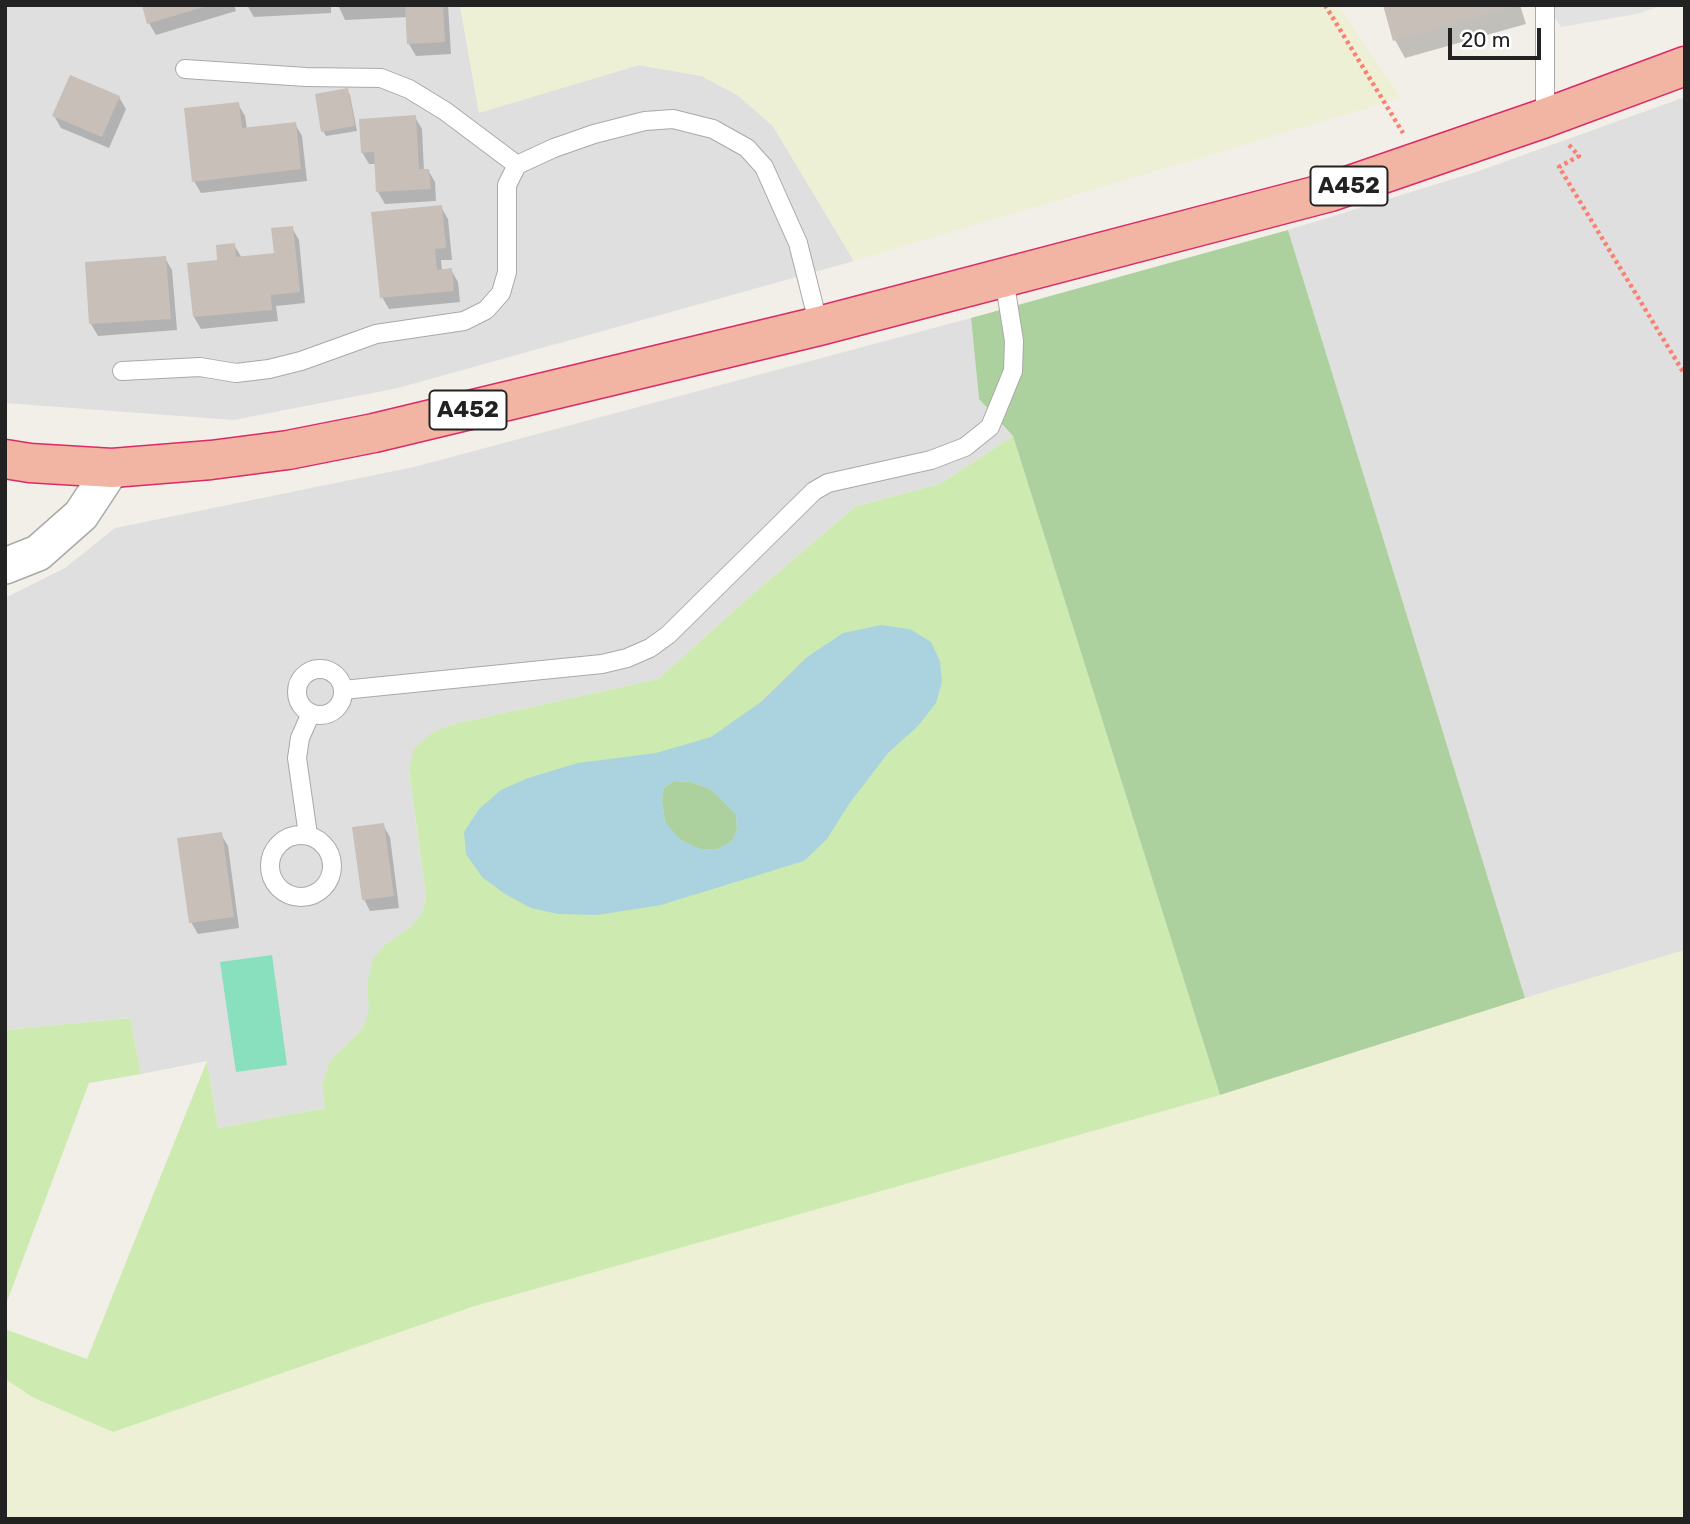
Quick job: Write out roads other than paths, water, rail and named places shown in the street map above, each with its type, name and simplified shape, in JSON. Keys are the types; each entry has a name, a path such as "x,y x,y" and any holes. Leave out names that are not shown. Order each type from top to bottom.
{"highway":[{"name":"A452","path":"5,458 30,463 112,468 211,460 288,450 374,433 819,326 1329,192 1421,162 1685,66"}],"street":[{"path":"5,566 38,553 81,515 112,468"}],"lane":[{"path":"1545,5 1545,118"},
{"path":"185,69 306,78 381,78 409,89 445,111 517,165"},
{"path":"122,371 200,367 236,373 269,369 302,361 376,334 464,321 486,310 501,293 507,272 507,185 517,165 594,134 645,121 673,119 713,129 747,148 764,167 798,243 819,326"},
{"path":"343,691 602,664 627,658 650,648 668,635 814,491 828,483 931,460 965,447 990,427 1013,371 1014,341 1004,278"},
{"path":"317,668 332,671 343,691 339,705 326,714 311,713 304,709 296,696 299,681 303,675 317,668"},
{"path":"308,835 297,758 300,738 311,713"}],"water":[{"path":"881,625 910,629 931,642 940,661 942,682 936,703 918,726 888,753 849,804 827,839 804,861 661,905 597,915 558,914 531,908 482,877 466,854 464,832 479,809 501,790 528,778 578,763 656,753 711,737 761,702 807,657 843,633","holes":["674,781 691,782 710,789 736,815 737,829 732,841 718,849 700,849 680,840 665,822 662,801 664,788"]}]}
